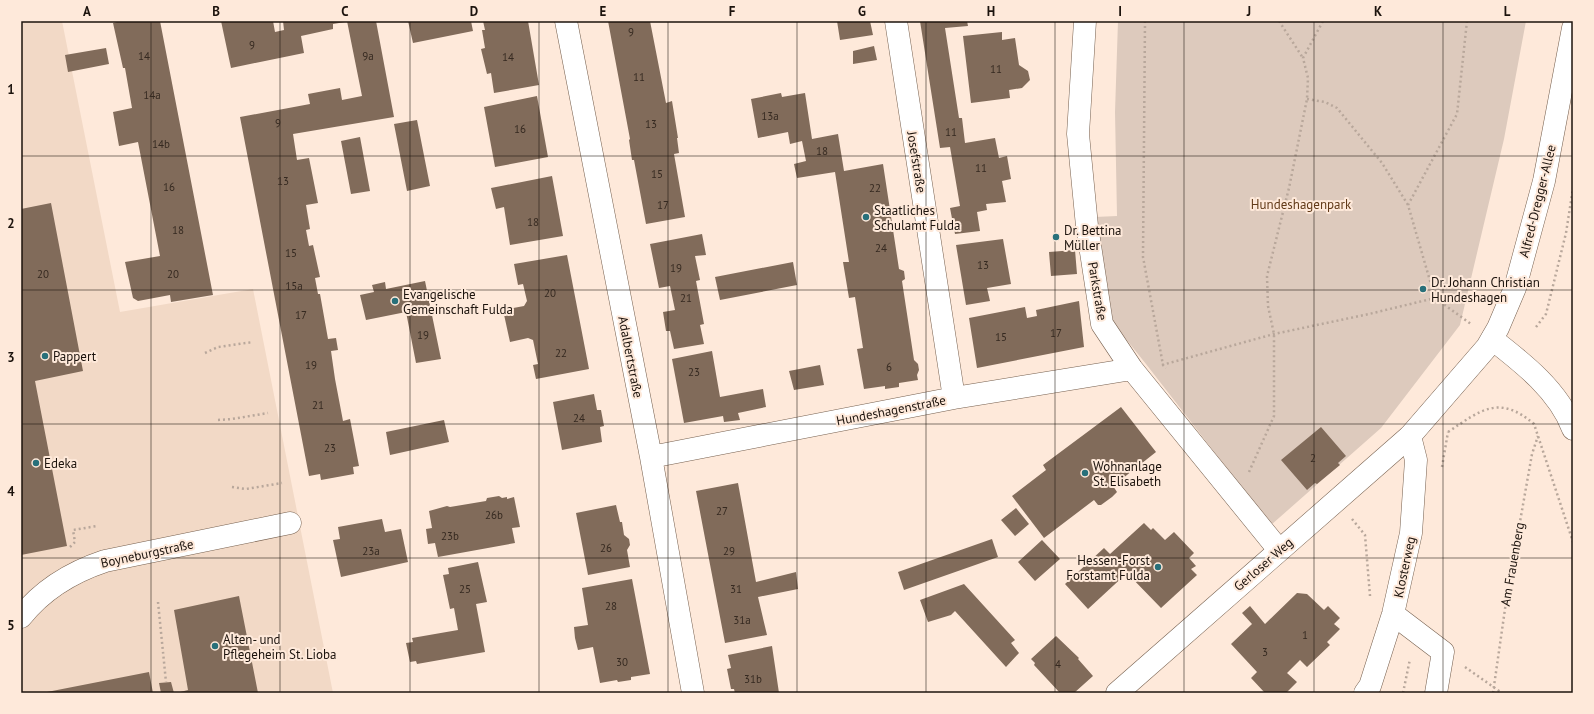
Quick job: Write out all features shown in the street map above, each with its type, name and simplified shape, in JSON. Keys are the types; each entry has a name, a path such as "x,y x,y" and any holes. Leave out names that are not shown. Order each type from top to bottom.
{"street":[{"name":"Adalbertstraße","path":"566,21 651,457 693,693"},
{"name":"Josefstraße","path":"896,21 954,398"},
{"name":"Parkstraße","path":"1085,21 1078,134 1087,226 1102,324 1132,369 1279,550"},
{"name":"Alfred-Dregger-Allee","path":"1410,436 1492,339 1508,309 1544,181 1573,28"},
{"path":"1492,339 1520,361 1553,395 1571,423 1573,429"},
{"name":"Hundeshagenstraße","path":"651,457 954,398 1132,369"},
{"name":"Gerloser Weg","path":"1118,693 1410,436"},
{"name":"Klosterweg","path":"1365,693 1370,686 1394,614 1411,533 1416,460 1410,436"},
{"name":"Boyneburgstraße","path":"21,617 43,593 68,576 86,567 105,561 290,523"},
{"path":"1394,614 1443,652 1436,693"}],"path":[{"path":"1145,21 1143,257 1163,365 1274,334 1436,298"},
{"path":"1248,474 1274,416 1274,334 1268,306 1266,276 1289,188 1307,99 1308,78 1303,58 1279,21"},
{"path":"1303,58 1323,21"},
{"path":"1408,205 1457,114 1467,21"},
{"path":"1307,99 1325,102 1337,108 1382,163 1408,205 1436,298 1471,324"},
{"path":"1536,327 1546,314 1566,233 1573,188"},
{"path":"1570,200 1573,197"},
{"path":"205,353 228,345 253,342"},
{"path":"1443,436 1479,411 1492,408 1503,408 1515,411 1527,418 1534,424 1573,542"},
{"path":"218,420 243,418 268,413"},
{"name":"Am Frauenberg","path":"1493,693 1506,595 1532,454 1538,436"},
{"path":"232,487 240,489 282,483"},
{"path":"1350,516 1365,535 1370,597"},
{"path":"73,530 98,526"},
{"path":"158,602 166,682"},
{"path":"1403,693 1416,631"},
{"path":"1443,652 1502,693"}],"shaded area":[{"path":"21,21 62,21 120,312 253,289 333,693 21,693"}],"green space":[{"name":"Hundeshagenpark","path":"1118,21 1526,21 1504,139 1460,325 1381,428 1271,525 1113,323 1095,217 1117,216 1115,112"}],"building":[{"path":"117,21 160,21 213,295 171,302 170,295 138,301 133,298 125,262 160,256 138,142 119,146 113,112 132,108 125,68 123,68 113,23"},
{"path":"221,21 273,21 275,32 284,30 283,21 345,22 333,24 333,29 301,36 304,53 231,68"},
{"path":"347,21 376,21 394,117 293,134 297,160 309,158 318,203 306,205 310,229 306,230 309,246 313,245 320,277 315,278 318,294 320,294 328,339 336,338 338,350 331,351 343,421 350,419 359,466 353,467 354,474 321,480 320,474 309,476 240,117 310,104 308,94 340,88 342,100 362,96"},
{"path":"408,21 471,21 473,31 413,43"},
{"path":"483,21 528,21 539,85 494,93 491,73 487,74 481,49 485,48 482,30 485,30"},
{"path":"608,21 650,21 666,103 672,101 679,153 674,154 685,217 646,224 634,160 632,160 630,139"},
{"path":"837,21 870,21 873,35 840,40"},
{"path":"920,21 967,21 968,26 945,28 959,118 962,118 965,143 995,138 999,158 1007,156 1011,179 1002,181 1006,202 986,204 987,210 977,212 980,231 955,234 950,208 960,206 950,147 940,148"},
{"path":"1002,32 1002,40 1015,38 1019,65 1028,71 1030,80 1022,88 1009,90 1010,98 971,103 963,36"},
{"path":"874,46 877,60 853,64 853,51"},
{"path":"106,48 109,64 68,72 65,55"},
{"path":"781,93 782,97 805,93 812,139 838,134 844,171 883,164 899,269 904,271 905,279 902,281 914,360 918,364 919,370 917,375 918,380 899,383 899,387 885,389 885,386 864,389 857,349 863,348 855,297 849,298 843,262 849,262 835,172 797,178 794,164 806,161 802,141 790,144 788,132 758,138 751,99"},
{"path":"537,96 548,157 495,167 484,107"},
{"path":"417,120 430,186 407,191 394,124"},
{"path":"360,137 370,191 351,194 341,141"},
{"path":"552,176 563,236 510,245 504,207 496,209 491,188"},
{"path":"51,203 83,371 35,381 67,546 21,555 21,209"},
{"path":"702,234 706,255 695,256 700,280 696,281 704,324 700,325 704,344 674,349 670,331 666,331 663,312 675,310 670,286 659,288 650,244"},
{"path":"1003,239 1011,284 987,288 990,301 966,305 956,245"},
{"path":"1075,250 1077,274 1051,276 1049,252"},
{"path":"567,255 589,369 536,379 533,365 538,364 533,340 528,338 510,342 503,310 524,306 527,301 523,284 518,285 514,264"},
{"path":"793,262 797,285 720,300 715,277"},
{"path":"425,281 441,359 416,363 406,312 366,320 360,295 374,292 372,285 385,282 386,289"},
{"path":"1079,301 1084,347 977,368 969,318 1025,307 1027,318 1037,316 1036,310"},
{"path":"712,351 720,397 763,389 766,407 738,413 740,420 724,422 723,416 684,423 672,359"},
{"path":"820,365 824,385 794,390 789,371"},
{"path":"594,394 597,410 601,410 604,426 600,427 602,442 562,450 553,402"},
{"name":"Wohnanlage St. Elisabeth","path":"1121,407 1156,452 1113,486 1117,492 1112,497 1101,505 1098,505 1094,500 1044,538 1012,496 1046,470 1043,465"},
{"path":"444,420 449,442 390,455 386,432"},
{"path":"1321,427 1346,456 1338,463 1340,465 1317,484 1315,483 1307,490 1281,460"},
{"path":"738,483 756,582 796,572 798,589 758,597 767,635 725,643 696,491"},
{"path":"499,496 502,498 507,497 507,499 514,497 520,527 512,528 515,543 438,557 435,543 428,544 426,529 432,528 429,511 447,506 450,507 486,501 487,498"},
{"path":"616,505 620,522 622,522 624,535 629,539 630,545 627,550 630,567 588,575 576,513"},
{"path":"1016,508 1029,524 1015,536 1001,520"},
{"path":"382,519 385,532 401,529 408,562 341,577 333,540 340,539 338,527"},
{"name":"Hessen-Forst Forstamt Fulda","path":"1144,523 1151,530 1153,528 1165,540 1174,532 1194,553 1189,558 1196,566 1191,569 1197,575 1161,608 1127,573 1088,609 1065,584 1104,548 1110,554"},
{"path":"992,539 998,557 904,590 898,572"},
{"path":"1042,540 1060,559 1035,581 1018,562"},
{"path":"478,562 487,602 476,604 485,652 417,664 416,661 410,662 406,643 413,642 412,638 458,630 454,608 450,609 443,575 449,574 448,568"},
{"path":"632,579 650,674 631,677 631,680 618,682 617,680 600,683 593,647 578,650 575,638 574,627 588,625 582,588"},
{"path":"964,584 1015,640 1011,643 1019,653 1006,667 955,611 951,615 928,622 920,600"},
{"path":"1297,593 1307,594 1324,610 1328,606 1340,618 1334,624 1340,629 1327,642 1330,645 1307,667 1300,660 1287,673 1297,682 1286,693 1265,693 1251,678 1257,672 1231,644 1252,624 1242,613 1250,606 1265,624"},
{"name":"Alten- und Pflegeheim St. Lioba","path":"239,596 258,693 176,693 188,690 174,610"},
{"path":"1056,636 1079,658 1078,659 1093,676 1074,693 1060,693 1034,665 1035,663 1031,659"},
{"path":"772,646 779,693 735,693 734,689 731,689 727,669 731,668 728,655"},
{"path":"149,672 153,693 47,693 47,692"},
{"path":"171,682 174,693 161,693 159,683"}],"place":[{"name":"Staatliches Schulamt Fulda","path":"866,217"},
{"name":"Dr. Bettina Müller","path":"1056,237"},
{"name":"Dr. Johann Christian Hundeshagen","path":"1423,289"},
{"name":"Evangelische Gemeinschaft Fulda","path":"395,301"},
{"name":"Pappert","path":"45,356"},
{"name":"Edeka","path":"36,463"},
{"name":"Wohnanlage St. Elisabeth","path":"1085,473"},
{"name":"Hessen-Forst Forstamt Fulda","path":"1158,567"},
{"name":"Alten- und Pflegeheim St. Lioba","path":"215,646"}]}
